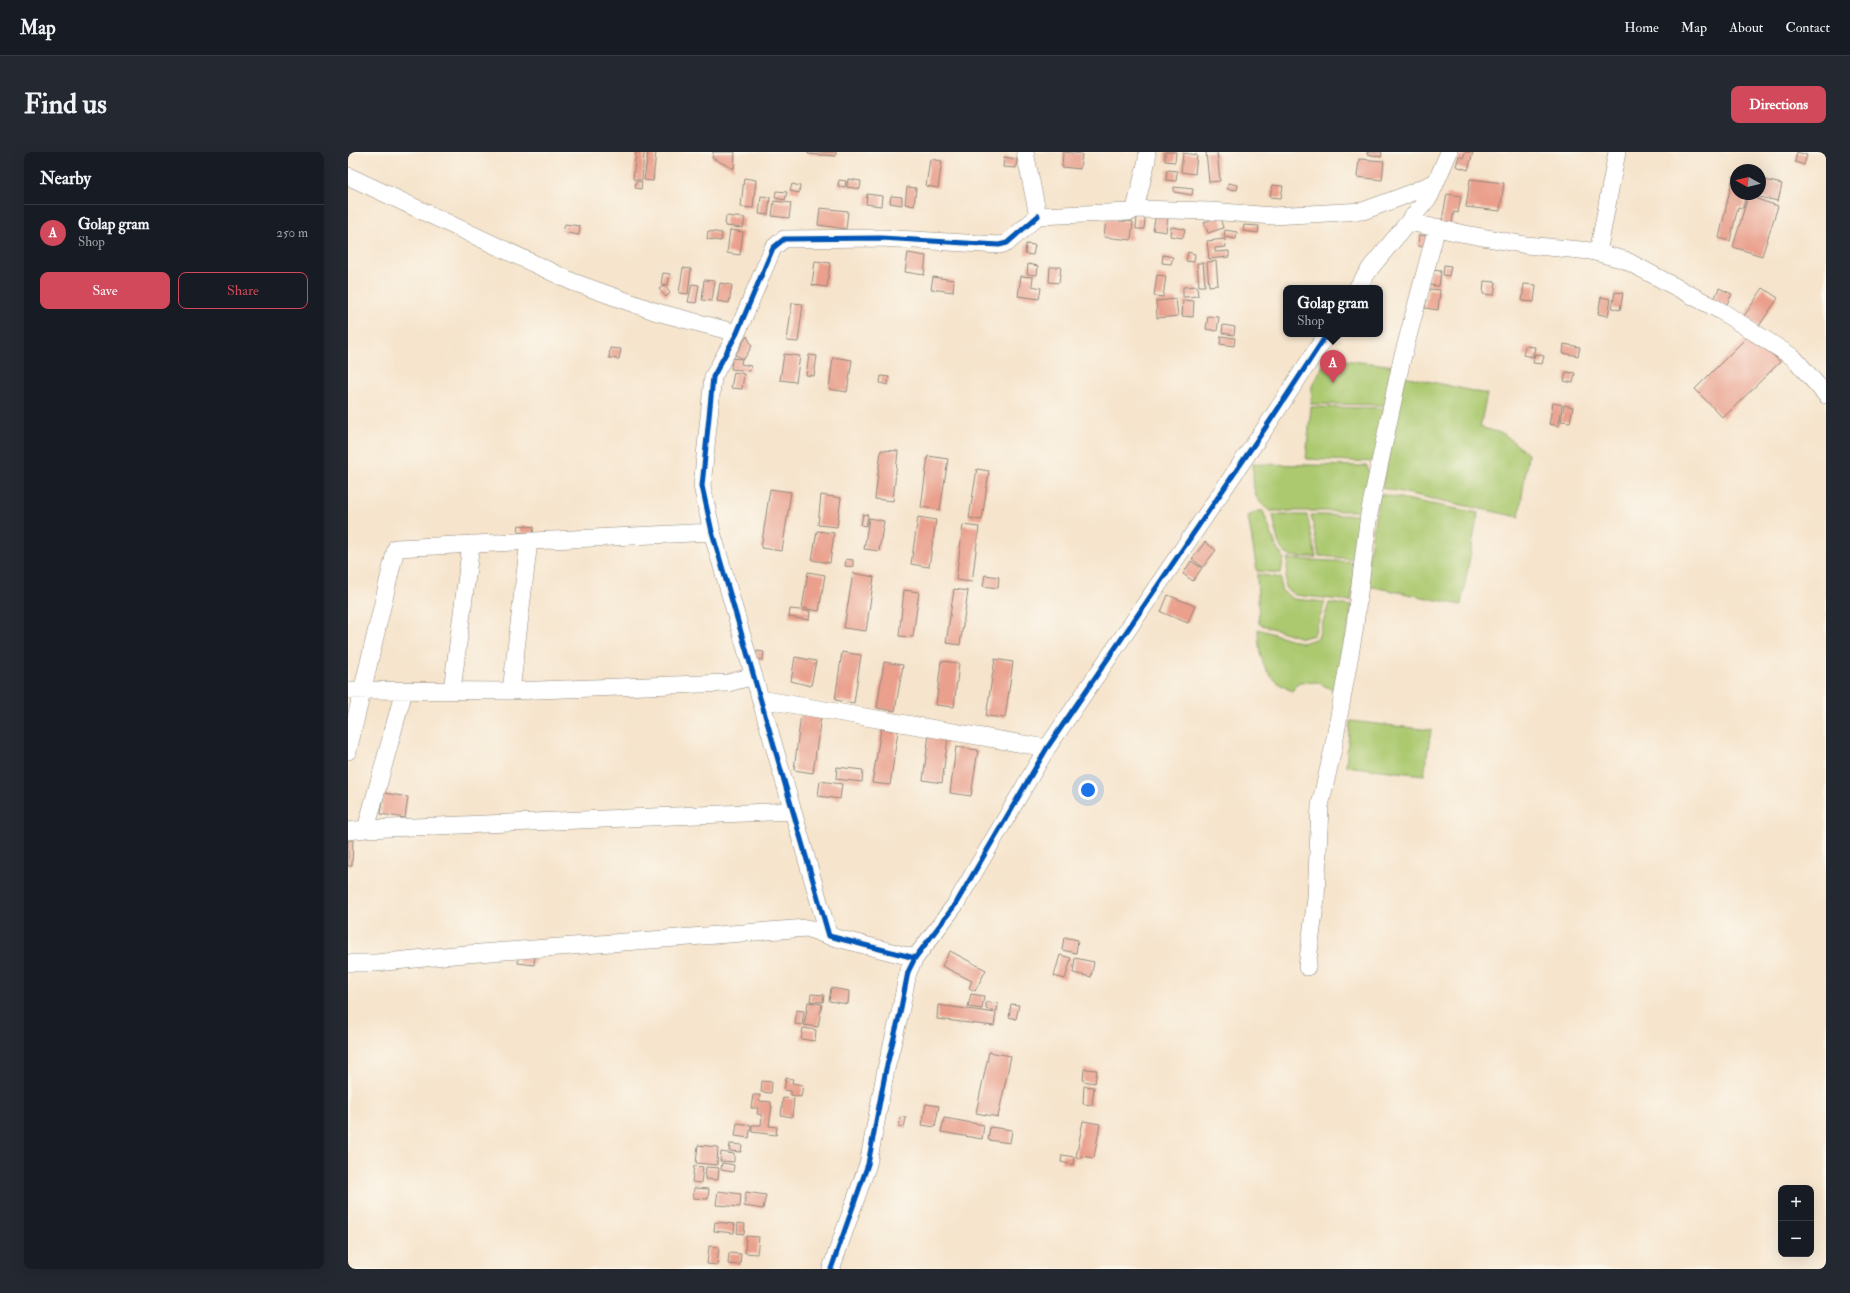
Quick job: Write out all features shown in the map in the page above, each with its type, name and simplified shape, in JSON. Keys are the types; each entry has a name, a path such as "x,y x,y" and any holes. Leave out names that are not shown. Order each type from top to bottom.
{"street":[{"path":"1025,152 1038,216"},
{"path":"1135,209 1147,160 1147,152"},
{"path":"1359,285 1372,266 1430,196 1449,152"},
{"path":"1598,253 1617,152"},
{"path":"348,176 573,282 657,312 737,333"},
{"path":"829,936 712,532 702,486 713,377 737,333 773,248 784,239 881,238 999,245 1007,243 1038,216 1130,212 1135,209 1191,212 1210,211 1273,216 1363,211 1436,182"},
{"path":"1409,222 1526,244 1598,253 1625,260 1721,311 1794,358 1826,395"},
{"path":"1307,967 1316,898 1320,806 1333,749 1354,632 1369,514 1401,363 1437,228"},
{"path":"831,1269 868,1164 886,1069 908,972 915,958 955,905 1047,748 1270,421 1325,337"},
{"path":"348,751 355,690 396,548 712,532"},
{"path":"511,690 529,541"},
{"path":"452,690 471,544"},
{"path":"355,690 511,690 728,683 754,676"},
{"path":"366,828 404,691"},
{"path":"760,699 1047,748"},
{"path":"348,831 366,828 793,811"},
{"path":"348,963 376,964 454,955 807,928 829,936 915,958"}],"green space":[{"path":"1327,358 1396,366 1386,405 1311,404 1312,386"},
{"path":"1404,376 1487,394 1480,427 1504,434 1528,454 1519,517 1382,488"},
{"path":"1311,407 1387,408 1376,462 1306,459"},
{"path":"1253,464 1367,466 1370,474 1362,511 1270,511 1259,501 1256,496 1254,490"},
{"path":"1379,494 1478,513 1461,605 1364,585"},
{"path":"1258,511 1263,511 1278,551 1284,557 1281,573 1257,571 1248,516"},
{"path":"1273,515 1307,515 1316,557 1297,557 1286,554 1282,550 1278,539"},
{"path":"1311,515 1362,515 1356,559 1319,556"},
{"path":"1288,559 1356,562 1351,601 1295,595 1285,588"},
{"path":"1257,574 1281,578 1281,590 1293,599 1325,602 1314,635 1302,638 1259,624"},
{"path":"1329,603 1352,606 1337,692 1317,682 1299,683 1292,691 1282,686 1275,680 1264,666 1260,649 1258,629 1303,643 1318,638"},
{"path":"1350,721 1431,730 1424,775 1346,766"}],"building":[{"path":"636,152 644,152 642,180 633,179"},
{"path":"648,152 656,152 653,181 644,180"},
{"path":"713,152 735,152 734,169 712,158"},
{"path":"808,152 836,152 836,156 808,154"},
{"path":"1063,152 1082,154 1080,169 1062,167"},
{"path":"1165,152 1176,152 1175,162 1165,161"},
{"path":"1206,152 1217,152 1220,181 1209,182"},
{"path":"1367,152 1382,152 1381,157 1367,154"},
{"path":"1465,152 1473,152 1468,170 1456,166 1459,156 1463,158"},
{"path":"1797,152 1807,155 1804,165 1795,162"},
{"path":"1183,153 1197,155 1195,174 1181,172"},
{"path":"1004,157 1017,159 1016,168 1003,167"},
{"path":"930,159 942,161 938,188 926,186"},
{"path":"1359,159 1384,161 1382,180 1357,177"},
{"path":"1167,170 1177,171 1176,181 1166,180"},
{"path":"744,178 756,180 753,208 741,207"},
{"path":"848,179 861,181 860,189 847,187"},
{"path":"1470,179 1504,183 1500,211 1466,207"},
{"path":"839,180 846,181 845,187 838,186"},
{"path":"1766,180 1782,184 1778,201 1766,198"},
{"path":"636,181 642,182 641,189 635,188"},
{"path":"1228,183 1238,185 1237,190 1227,189"},
{"path":"792,184 800,186 799,193 790,191"},
{"path":"1272,185 1283,186 1281,198 1270,197"},
{"path":"907,187 916,188 914,206 905,204"},
{"path":"1174,187 1193,189 1192,195 1174,192"},
{"path":"1730,189 1730,200 1745,200 1743,208 1738,207 1730,241 1719,238"},
{"path":"776,191 787,192 785,200 775,198"},
{"path":"867,194 882,196 881,206 866,204"},
{"path":"1447,194 1461,196 1458,213 1454,212 1451,227 1441,225"},
{"path":"761,196 770,197 768,215 759,214"},
{"path":"891,196 902,197 902,205 890,203"},
{"path":"1747,200 1760,200 1778,206 1762,256 1733,247"},
{"path":"774,201 791,203 789,218 772,216"},
{"path":"820,208 848,211 846,229 818,225"},
{"path":"1156,214 1168,216 1166,232 1153,230"},
{"path":"726,216 745,218 743,228 725,226"},
{"path":"1137,217 1145,218 1144,229 1136,229"},
{"path":"1220,217 1223,228 1208,233 1204,222"},
{"path":"1106,219 1133,222 1131,240 1104,237"},
{"path":"565,224 580,226 579,235 563,232"},
{"path":"1244,225 1259,226 1258,233 1243,231"},
{"path":"1171,227 1185,229 1183,238 1170,236"},
{"path":"730,230 743,232 740,255 727,253"},
{"path":"1225,230 1237,232 1236,239 1224,237"},
{"path":"708,231 722,233 721,241 707,239"},
{"path":"1419,235 1428,236 1430,247 1418,246"},
{"path":"1225,239 1226,247 1215,248 1215,252 1229,251 1229,257 1209,259 1207,241"},
{"path":"1026,244 1035,245 1033,255 1025,254"},
{"path":"1188,252 1195,254 1194,262 1186,261"},
{"path":"908,253 926,256 924,275 905,272"},
{"path":"1163,255 1173,257 1171,264 1162,263"},
{"path":"815,261 830,263 827,287 812,285"},
{"path":"1216,261 1218,285 1209,286 1207,262"},
{"path":"1197,263 1203,263 1205,286 1199,286"},
{"path":"1028,264 1038,266 1037,275 1027,274"},
{"path":"1444,265 1451,266 1449,276 1443,275"},
{"path":"1050,267 1061,267 1059,283 1049,282"},
{"path":"683,268 691,269 688,294 679,293"},
{"path":"1431,270 1441,271 1439,286 1429,285"},
{"path":"663,273 670,274 668,285 661,284"},
{"path":"1157,275 1166,276 1163,297 1154,296"},
{"path":"1021,276 1033,277 1032,286 1041,288 1039,299 1018,296"},
{"path":"933,277 954,280 953,292 931,289"},
{"path":"704,280 715,281 712,301 702,300"},
{"path":"1484,281 1496,282 1494,295 1483,294"},
{"path":"720,283 732,285 729,303 717,301"},
{"path":"692,284 699,285 696,303 688,302"},
{"path":"1524,284 1536,285 1534,302 1522,301"},
{"path":"664,285 670,293 666,297 659,289"},
{"path":"1197,286 1198,296 1183,297 1183,287"},
{"path":"1719,288 1732,294 1726,306 1714,300"},
{"path":"1763,288 1778,298 1759,326 1744,316"},
{"path":"1428,289 1440,290 1438,310 1425,308"},
{"path":"1615,292 1623,293 1620,310 1612,308"},
{"path":"1601,297 1611,299 1608,316 1598,314"},
{"path":"1176,299 1178,316 1157,318 1156,301"},
{"path":"1183,300 1194,301 1193,317 1182,316"},
{"path":"792,303 803,304 798,342 787,341"},
{"path":"1208,316 1219,317 1217,331 1206,329"},
{"path":"1223,325 1235,327 1234,335 1222,333"},
{"path":"1751,333 1780,362 1723,418 1695,389"},
{"path":"747,336 752,346 744,359 735,355"},
{"path":"1221,336 1235,338 1234,346 1220,344"},
{"path":"1564,344 1580,347 1578,356 1563,353"},
{"path":"1525,346 1535,347 1533,357 1523,355"},
{"path":"610,348 621,349 619,359 609,358"},
{"path":"784,354 800,356 796,382 780,380"},
{"path":"1535,354 1544,356 1542,364 1533,363"},
{"path":"809,355 817,356 814,376 806,375"},
{"path":"833,357 852,360 847,392 829,389"},
{"path":"732,358 742,359 741,364 751,366 750,371 731,369"},
{"path":"734,372 744,374 742,389 731,388"},
{"path":"1566,372 1575,373 1573,383 1564,381"},
{"path":"881,376 889,377 888,385 880,383"},
{"path":"1553,403 1562,405 1559,426 1549,424"},
{"path":"1564,405 1573,407 1570,422 1561,421"},
{"path":"881,450 898,451 893,501 875,499"},
{"path":"928,456 948,459 940,510 921,507"},
{"path":"977,469 989,471 982,520 969,518"},
{"path":"770,489 791,492 782,551 761,548"},
{"path":"821,495 841,498 837,527 818,525"},
{"path":"863,514 868,515 866,526 861,525"},
{"path":"918,517 936,520 929,567 911,564"},
{"path":"869,518 884,521 879,551 864,549"},
{"path":"519,525 534,527 533,534 518,532"},
{"path":"963,525 979,527 972,582 956,580"},
{"path":"817,531 834,533 830,563 812,560"},
{"path":"1205,542 1216,550 1203,567 1192,559"},
{"path":"846,559 853,560 853,567 845,566"},
{"path":"1191,561 1202,568 1193,581 1183,574"},
{"path":"808,572 825,575 819,611 802,608"},
{"path":"853,573 874,577 866,631 844,628"},
{"path":"985,575 999,577 998,588 983,586"},
{"path":"954,589 968,591 960,645 946,643"},
{"path":"904,590 919,592 913,637 899,636"},
{"path":"1168,595 1195,606 1188,623 1161,612"},
{"path":"790,609 810,611 809,620 789,617"},
{"path":"757,651 764,652 763,660 756,659"},
{"path":"842,652 861,655 854,703 835,700"},
{"path":"795,657 816,661 811,686 791,681"},
{"path":"995,659 1013,662 1005,718 986,716"},
{"path":"941,661 959,663 954,707 936,705"},
{"path":"884,662 903,665 895,711 877,708"},
{"path":"801,714 821,716 813,773 794,770"},
{"path":"881,729 898,731 890,785 872,783"},
{"path":"929,734 948,737 942,783 923,780"},
{"path":"956,747 978,750 971,796 950,793"},
{"path":"837,767 863,770 862,782 836,779"},
{"path":"820,781 842,784 840,799 818,796"},
{"path":"384,793 408,797 405,818 381,814"},
{"path":"348,840 353,840 352,866 348,866"},
{"path":"1064,937 1078,940 1076,953 1062,950"},
{"path":"950,951 986,970 975,991 969,988 972,981 942,966"},
{"path":"519,952 535,954 534,965 518,963"},
{"path":"1060,955 1071,958 1065,979 1054,976"},
{"path":"1075,958 1094,962 1091,977 1073,973"},
{"path":"831,988 849,991 848,1004 829,1001"},
{"path":"811,994 824,995 823,1002 810,1001"},
{"path":"971,994 984,996 982,1009 968,1007"},
{"path":"808,1002 822,1004 818,1027 804,1025"},
{"path":"986,1002 998,1003 997,1011 986,1009"},
{"path":"1011,1004 1019,1005 1016,1019 1009,1017"},
{"path":"938,1005 996,1013 994,1026 937,1019"},
{"path":"797,1010 804,1011 802,1025 795,1024"},
{"path":"803,1028 816,1030 815,1041 801,1039"},
{"path":"989,1052 1011,1056 998,1117 976,1113"},
{"path":"1084,1069 1097,1070 1095,1083 1083,1081"},
{"path":"786,1078 793,1079 792,1083 803,1085 801,1097 791,1095 791,1091 784,1090"},
{"path":"762,1081 772,1082 771,1093 761,1092"},
{"path":"1084,1086 1094,1087 1092,1105 1083,1104"},
{"path":"753,1095 760,1095 759,1101 771,1102 772,1106 769,1126 777,1127 776,1135 752,1132 752,1125 761,1125 762,1115 757,1114 758,1108 751,1108"},
{"path":"783,1098 794,1099 792,1117 781,1115"},
{"path":"926,1104 939,1106 935,1127 922,1125"},
{"path":"900,1117 906,1118 904,1128 899,1127"},
{"path":"944,1118 984,1125 982,1139 941,1132"},
{"path":"1083,1121 1100,1124 1094,1158 1081,1156 1081,1159 1076,1157"},
{"path":"737,1123 751,1125 749,1138 735,1136"},
{"path":"990,1127 1012,1130 1010,1143 988,1140"},
{"path":"730,1144 742,1145 741,1152 729,1151"},
{"path":"698,1145 718,1147 717,1165 696,1163"},
{"path":"721,1152 734,1154 734,1162 720,1161"},
{"path":"1062,1155 1074,1157 1073,1165 1061,1162"},
{"path":"722,1163 734,1165 733,1172 721,1170"},
{"path":"694,1166 703,1167 701,1183 692,1182"},
{"path":"706,1167 719,1168 718,1180 705,1179"},
{"path":"694,1188 709,1189 708,1199 693,1198"},
{"path":"718,1191 741,1194 740,1207 716,1205"},
{"path":"746,1192 766,1195 763,1209 744,1206"},
{"path":"715,1222 735,1224 734,1233 714,1231"},
{"path":"738,1223 745,1224 744,1234 737,1233"},
{"path":"746,1236 759,1237 757,1254 745,1253"},
{"path":"709,1246 719,1247 717,1265 707,1264"},
{"path":"729,1253 741,1254 740,1265 728,1264"}],"cycle path":[{"path":"915,958 829,936 712,532 702,486 713,377 737,333 773,248 784,239 881,238 999,245 1007,243 1038,216"},
{"path":"831,1269 868,1164 886,1069 900,1013 908,972 915,958 955,905 1047,748 1270,421 1325,337"}],"place":[{"name":"Golap gram","path":"1333,383"}]}
